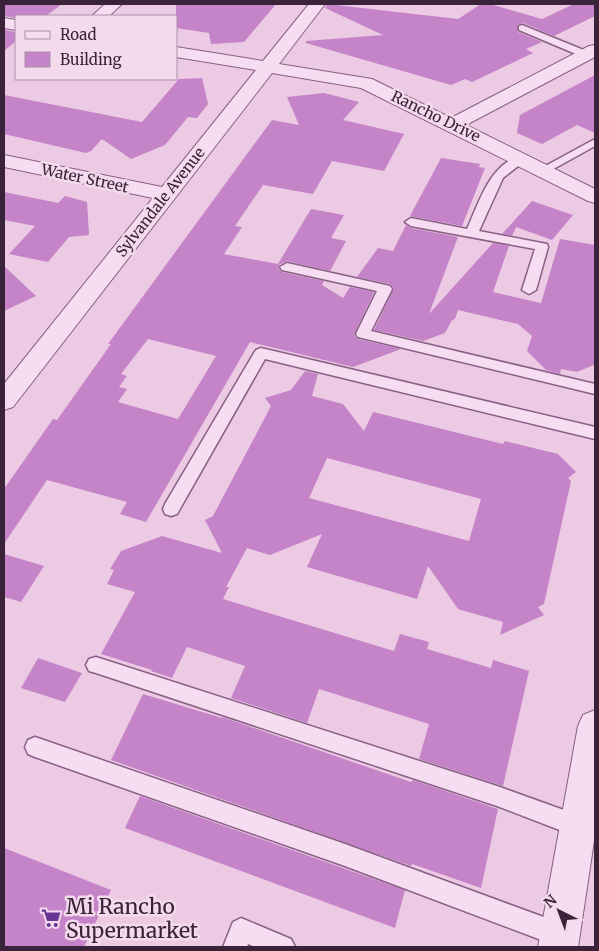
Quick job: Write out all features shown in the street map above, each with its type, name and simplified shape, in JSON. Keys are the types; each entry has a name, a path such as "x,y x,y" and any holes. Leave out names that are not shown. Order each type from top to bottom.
{"street":[{"path":"101,15 114,4"},
{"name":"Sylvandale Avenue","path":"4,401 13,375 166,194 317,4"},
{"name":"Rancho Drive","path":"178,52 366,83 592,192"},
{"path":"452,124 591,52"},
{"name":"Water Street","path":"4,161 166,194"},
{"path":"559,941 578,826 591,783 595,726"}],"lane":[{"path":"522,28 591,52"},
{"path":"544,170 595,142"},
{"path":"471,234 498,176 521,159"},
{"path":"411,222 542,247 529,290"},
{"path":"287,267 385,289 363,334 595,389"},
{"path":"170,509 261,353 595,433"},
{"path":"96,665 497,796 578,826"},
{"path":"35,747 345,855 559,941"},
{"path":"234,947 241,930 283,947"}],"building":[{"path":"4,4 62,4 47,15 15,15 15,18 4,16"},
{"path":"176,4 276,4 244,42 211,44 209,33 178,28 178,15 176,15"},
{"path":"327,4 458,19 481,4 490,4 542,19 574,4 595,4 595,16 554,36 523,23 518,24 518,32 542,42 526,49 533,53 472,82 465,79 451,85 306,43 306,41 383,35 325,8"},
{"path":"4,30 15,32 15,42 4,51"},
{"path":"595,75 595,133 577,125 542,144 517,133 520,115"},
{"path":"202,78 208,104 197,118 188,117 165,145 131,159 102,139 91,151 86,153 4,134 4,95 142,122 179,79"},
{"path":"324,93 359,102 343,120 404,134 384,171 332,161 313,194 263,185 235,226 242,227 224,254 278,264 311,209 344,215 331,238 346,241 330,271 287,261 279,265 278,268 282,272 324,281 322,285 343,298 350,287 374,292 354,335 358,339 401,349 353,367 250,342 146,522 120,514 127,502 47,480 4,544 4,489 53,419 57,420 111,344 108,344 272,120 299,125 287,97","holes":["148,339 216,356 178,419 118,402 127,389 119,387 127,376 121,374"]},
{"path":"441,158 480,164 479,167 485,168 462,226 410,216"},
{"path":"4,192 58,203 65,196 87,202 89,235 69,237 48,262 9,254 35,226 4,220"},
{"path":"532,201 573,215 552,240 516,227 512,236 502,234"},
{"path":"406,225 411,228 458,237 429,314 493,243 509,246 493,292 541,303 560,239 595,245 594,365 577,372 561,369 560,374 546,370 527,351 532,336 518,324 458,310 455,319 452,320 445,333 423,341 374,330 394,288 390,284 357,277 378,248 393,251"},
{"path":"4,266 36,296 4,311"},
{"path":"305,371 318,374 312,396 343,404 364,431 373,412 503,444 505,441 558,454 576,472 568,478 571,481 544,604 538,607 544,615 500,635 503,622 458,609 428,566 417,599 307,567 322,534 270,555 247,548 226,587 229,587 223,599 394,651 400,634 429,642 427,649 491,668 493,660 529,671 503,786 419,759 429,724 319,689 307,723 231,698 245,666 187,647 172,678 101,654 135,592 107,584 114,570 110,569 121,551 162,536 222,553 205,520 213,516 271,406 265,398 291,390","holes":["327,458 481,499 469,541 309,498"]},
{"path":"4,554 44,566 21,602 4,597"},
{"path":"38,658 82,673 65,702 21,688"},
{"path":"143,694 222,717 411,782 413,780 498,809 481,888 412,864 411,866 111,760"},
{"path":"140,796 405,890 395,928 125,828"},
{"name":"Mi Rancho Supermarket","path":"4,848 111,890 84,947 4,947"}],"place":[{"name":"Mi Rancho Supermarket","path":"51,918"}]}
